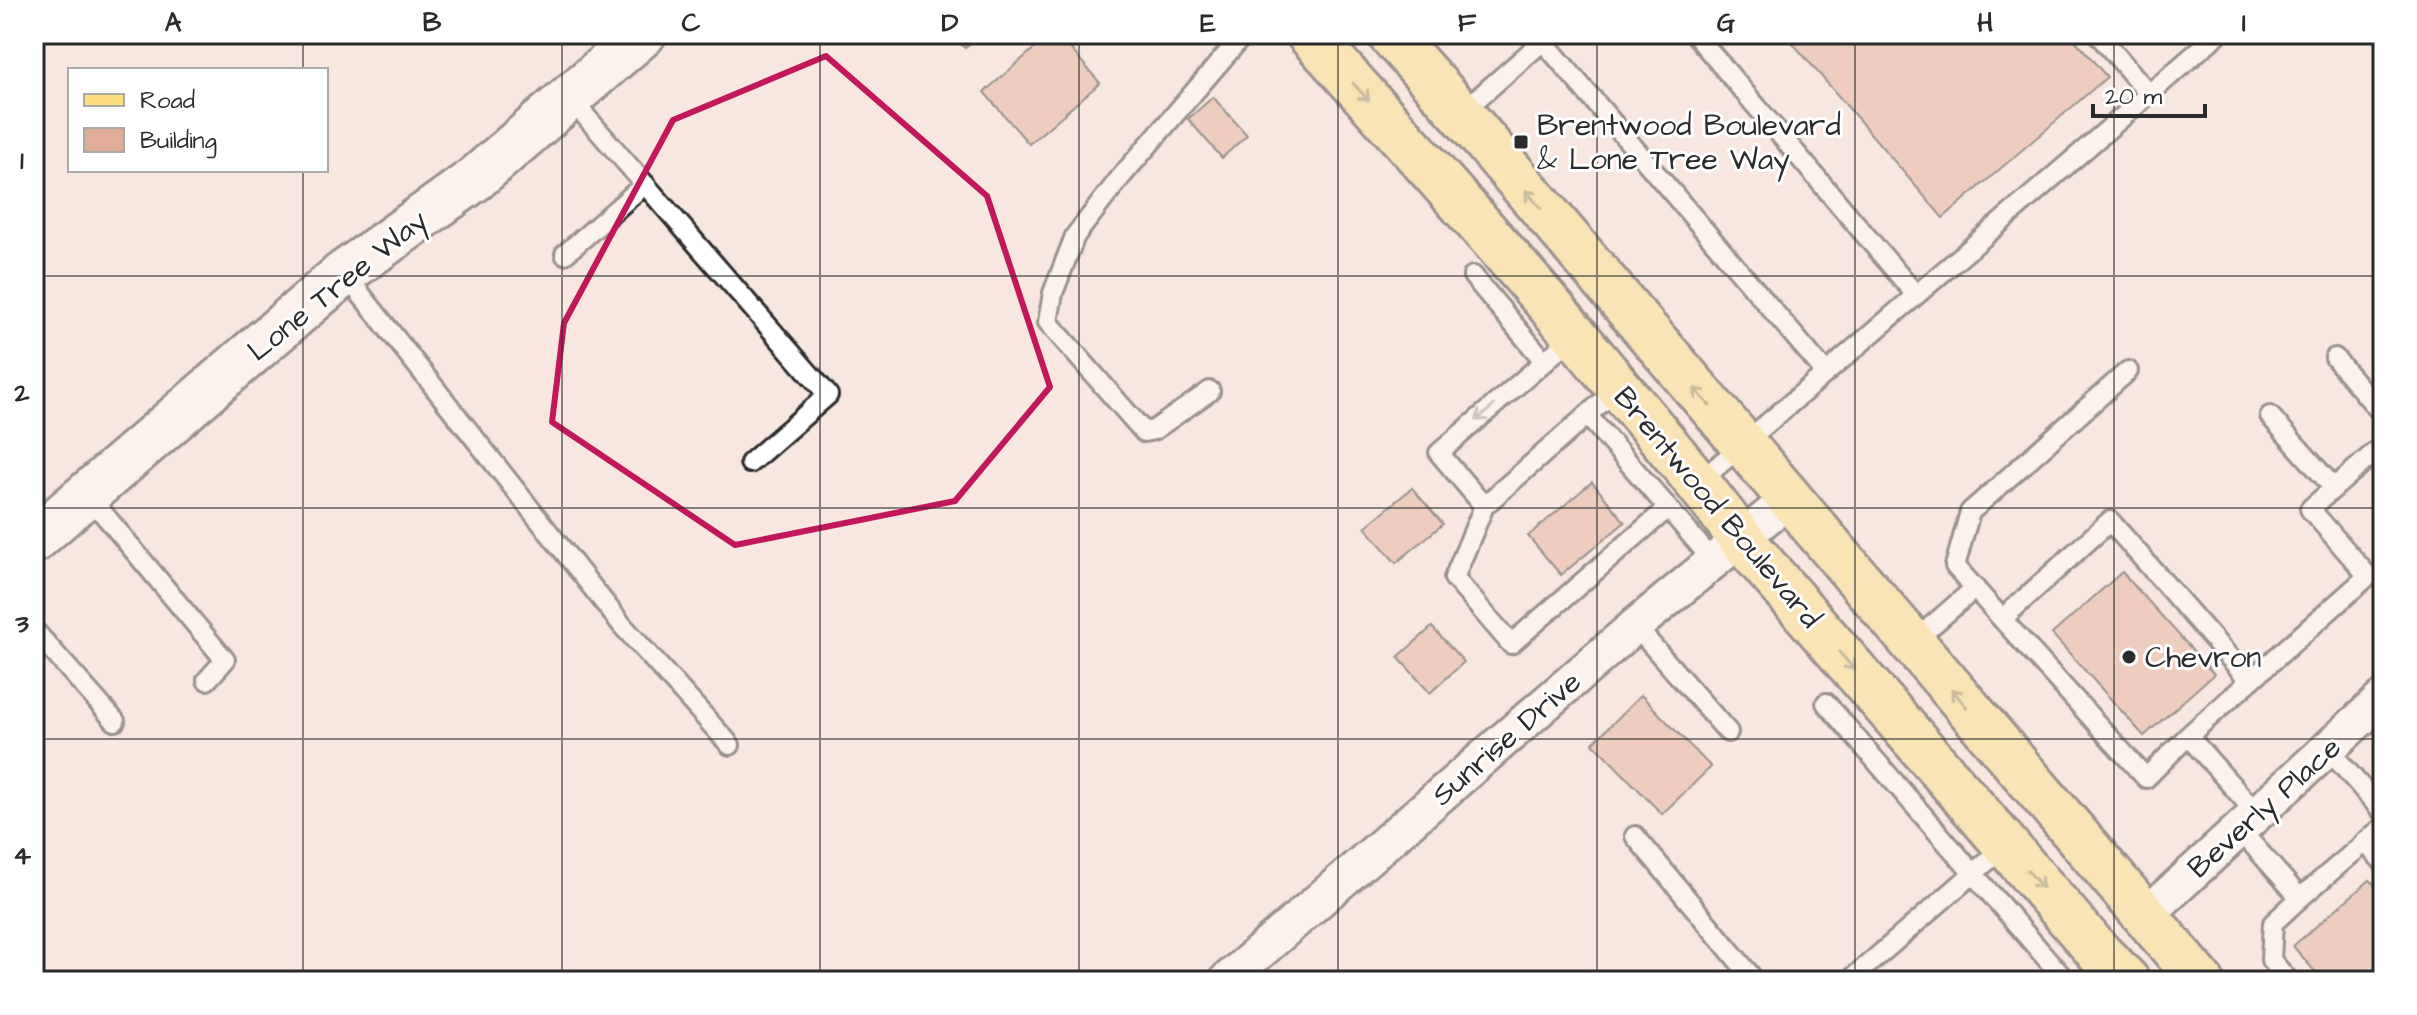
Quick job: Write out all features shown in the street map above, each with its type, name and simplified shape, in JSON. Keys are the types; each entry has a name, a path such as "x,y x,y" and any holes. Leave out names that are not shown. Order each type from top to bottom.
{"main road":[{"name":"Lone Tree Way","path":"34,540 344,273 475,179 643,34"},
{"name":"Brentwood Boulevard","path":"1309,34 1411,146 1560,348 1727,550 2006,845 2127,981"},
{"name":"Brentwood Boulevard","path":"1390,34 1461,113 2201,981"}],"street":[{"name":"Sunrise Drive","path":"1226,981 1635,626 1789,499"},
{"name":"Beverly Place","path":"2144,917 2383,698"}],"lane":[{"path":"1210,391 1154,430 1144,432 1048,322 1053,293 1075,236 1120,178 1244,34"},
{"path":"1695,34 1916,295"},
{"path":"2098,34 2149,94"},
{"path":"1603,401 1484,506 1454,578 1511,644 2218,34"},
{"path":"1461,113 1543,41 1826,373"},
{"path":"569,97 828,395 750,463"},
{"path":"565,254 645,184"},
{"path":"344,273 622,625 730,745"},
{"path":"1473,276 1560,348 1439,453 1484,506"},
{"path":"2335,358 2383,415"},
{"path":"2128,371 1970,512 1955,566 2146,778 2188,736 2368,576 2310,509 2383,445"},
{"path":"2270,416 2334,488"},
{"path":"87,494 225,660 207,680"},
{"path":"2002,619 2110,521 2250,681"},
{"path":"1912,643 1975,588"},
{"path":"1635,626 1728,732"},
{"path":"34,630 115,721"},
{"path":"1826,703 2066,981"},
{"path":"2188,736 2300,898"},
{"path":"2328,749 2383,812"},
{"path":"2289,981 2271,960 2273,923 2383,827"},
{"path":"1635,836 1755,981"},
{"path":"2365,842 2383,862"},
{"path":"1849,981 2006,845"}],"highlighted area":[{"path":"826,56 987,196 1050,387 955,501 735,545 552,422 564,323 673,120"}],"building":[{"path":"952,34 981,34 965,48"},
{"path":"1051,34 1058,34 1100,83 1029,144 984,92"},
{"path":"1785,34 2070,34 2107,77 1943,218"},
{"path":"1213,97 1247,135 1222,158 1188,119"},
{"path":"1592,482 1625,522 1561,575 1528,536"},
{"path":"1412,488 1443,524 1396,563 1365,527"},
{"path":"2122,572 2214,674 2144,736 2052,634"},
{"path":"1432,627 1464,662 1430,693 1398,657"},
{"path":"1641,695 1711,767 1662,814 1593,743"},
{"path":"2370,880 2383,894 2383,981 2323,981 2293,946"}],"place":[{"name":"Brentwood Boulevard & Lone Tree Way","path":"1521,142"},
{"name":"Chevron","path":"2129,657"}]}
